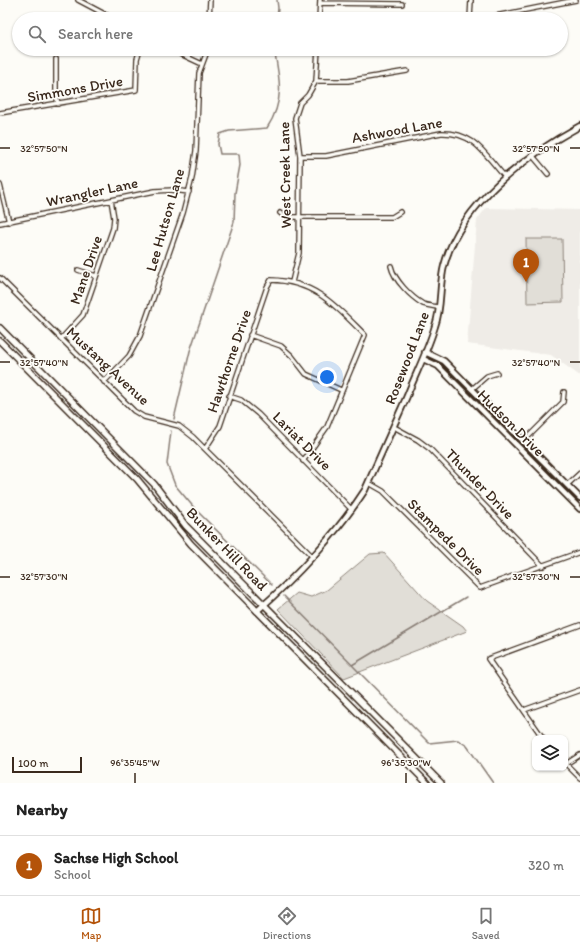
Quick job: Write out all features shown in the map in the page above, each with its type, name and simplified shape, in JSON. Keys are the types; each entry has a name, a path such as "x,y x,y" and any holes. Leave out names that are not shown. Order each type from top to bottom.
{"main road":[{"name":"Bunker Hill Road","path":"0,328 154,484 186,526 441,783"},
{"name":"Bunker Hill Road","path":"0,341 137,478 181,533 427,783"}],"street":[{"path":"78,0 101,12"},
{"path":"209,12 210,0"},
{"path":"470,12 471,0"},
{"path":"515,12 576,0"},
{"path":"319,12 320,2 402,4"},
{"name":"Simmons Drive","path":"0,113 136,90 138,56"},
{"path":"185,56 202,64"},
{"name":"Lee Hutson Lane","path":"104,382 129,356 140,336 189,192 198,131 198,83 205,56"},
{"path":"318,56 316,81 348,81 407,70"},
{"path":"56,58 56,94 58,104"},
{"name":"West Creek Lane","path":"292,282 299,253 300,156 294,118 300,103 311,91 316,81"},
{"name":"Rosewood Lane","path":"257,611 312,556 353,510 369,483 423,359 436,324 443,266 454,240 478,206 505,177 532,155 580,126"},
{"name":"Ashwood Lane","path":"300,156 326,156 440,133 452,133 470,139 478,145 505,177"},
{"path":"532,155 548,174"},
{"path":"0,185 9,222"},
{"name":"Wrangler Lane","path":"0,223 163,190 189,192"},
{"name":"Mane Drive","path":"61,339 83,315 113,228 114,218 111,200"},
{"path":"280,213 285,217 392,217 400,212"},
{"path":"391,266 393,274 416,299 425,305 438,307"},
{"path":"78,270 96,276"},
{"name":"Mustang Avenue","path":"0,278 134,411 144,417 179,426 205,449 312,556"},
{"name":"Hawthorne Drive","path":"205,449 220,426 250,335 271,280 292,282"},
{"path":"292,282 312,288 331,301 364,335 327,427 303,461"},
{"path":"250,335 281,346 292,356 306,374 341,390"},
{"name":"Hudson Drive","path":"425,352 444,361 580,498"},
{"name":"Hudson Drive","path":"423,359 438,366 580,509"},
{"path":"472,389 487,376 497,373"},
{"path":"524,441 563,402 564,392"},
{"name":"Lariat Drive","path":"229,396 241,400 258,414 353,510"},
{"name":"Thunder Drive","path":"394,427 418,440 430,450 543,566"},
{"path":"567,485 580,473"},
{"name":"Stampede Drive","path":"369,483 387,495 480,588 580,552"},
{"path":"541,735 488,659 580,625"},
{"path":"524,710 580,690"},
{"path":"568,763 580,756"},
{"path":"568,766 580,778"}],"shaded area":[{"path":"486,208 580,210 580,376 551,355 467,344 477,220"},
{"path":"526,239 562,239 563,302 527,303"},
{"path":"384,553 427,601 463,626 467,631 344,678 278,609 297,593 311,597 327,590 370,554"}],"waterway":[{"path":"277,0 278,12"},
{"path":"174,419 190,351 234,222 235,193 240,165 239,154 220,154 218,144 220,134 229,131 267,128 273,118 279,99 280,90 275,56"},
{"path":"171,431 167,464 175,485 196,510 272,585"},
{"path":"284,596 429,743 458,740 467,746 493,783"},
{"path":"352,665 466,597"}],"place":[{"name":"Sachse High School","path":"526,282"}]}
